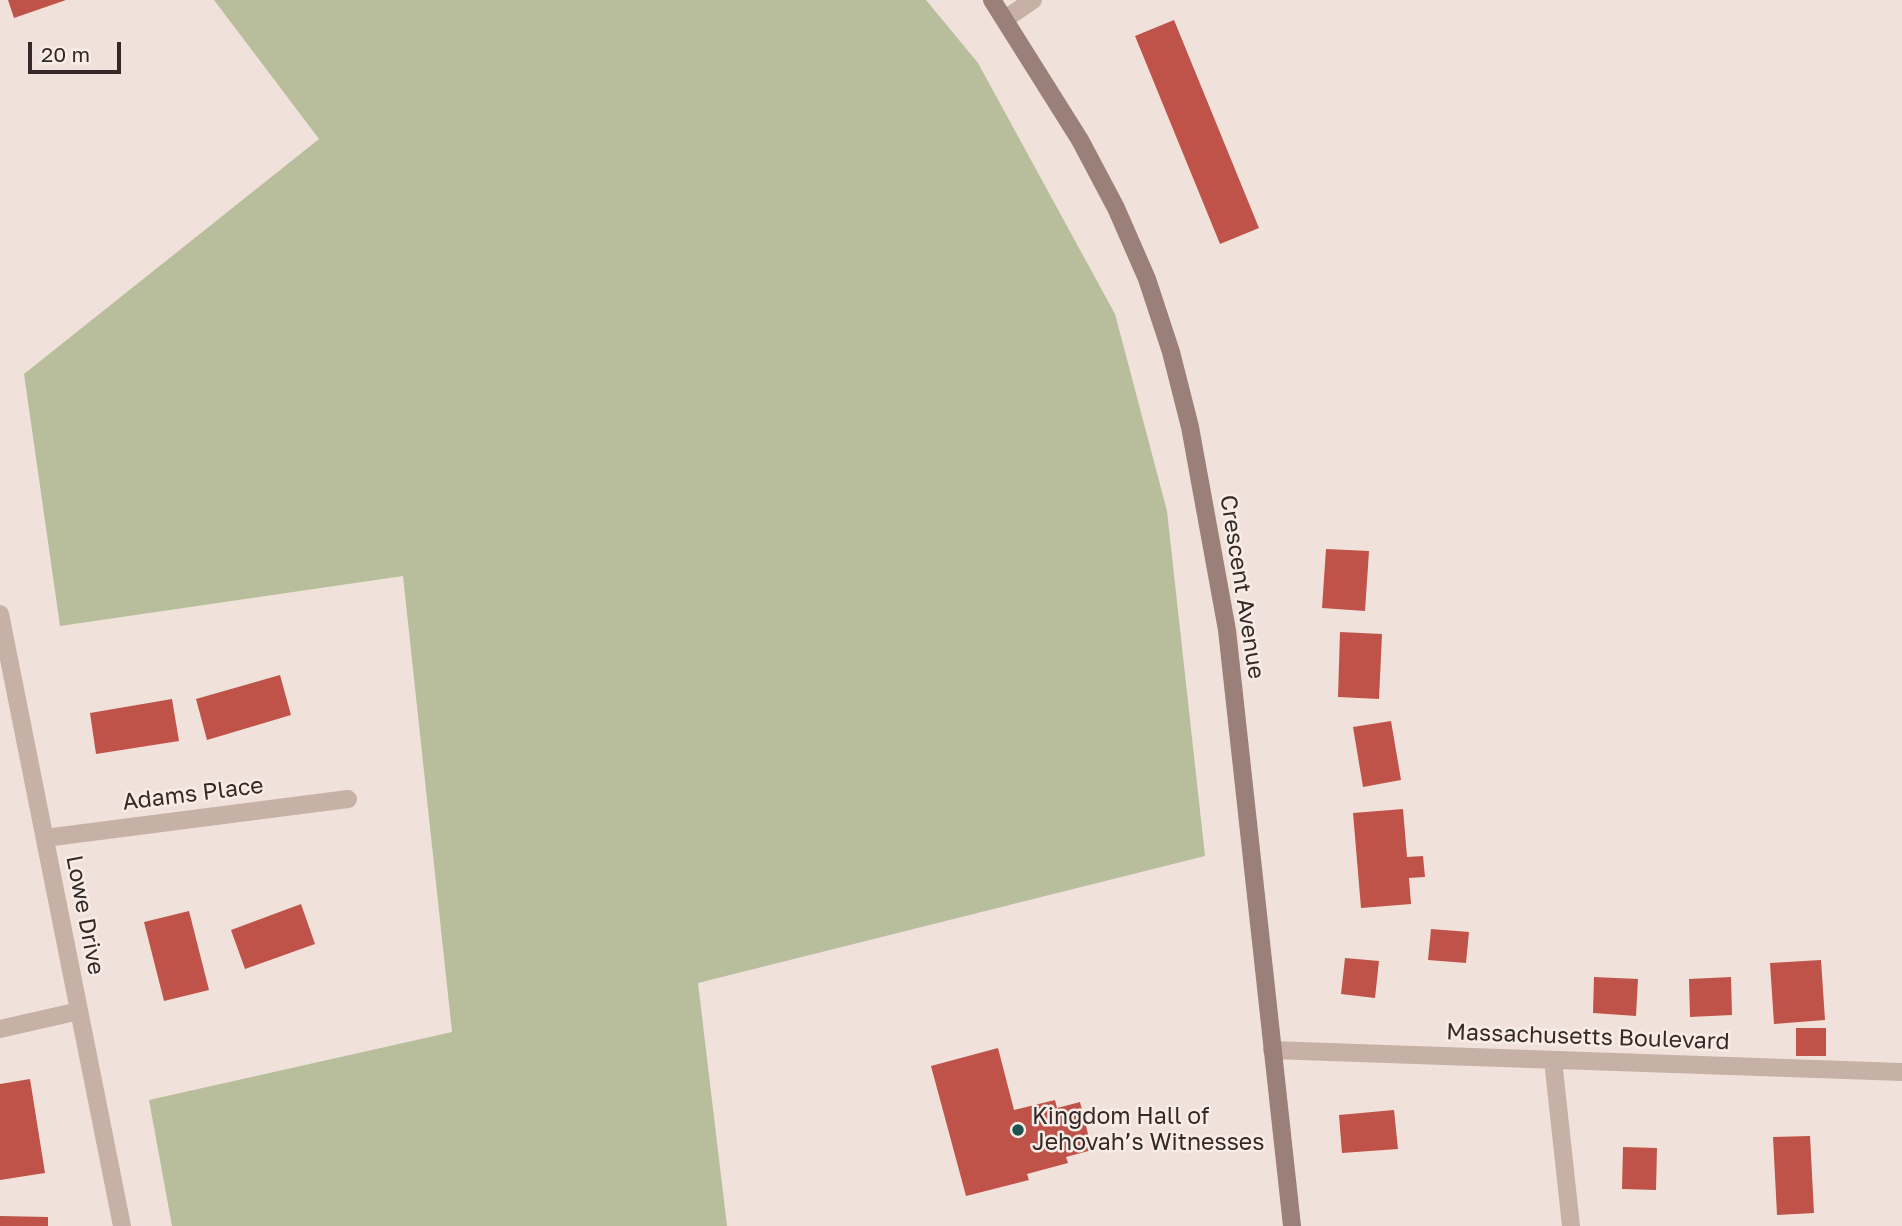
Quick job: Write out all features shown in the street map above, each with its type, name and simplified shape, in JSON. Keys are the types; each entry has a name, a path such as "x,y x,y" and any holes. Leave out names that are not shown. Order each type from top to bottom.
{"street":[{"name":"Crescent Avenue","path":"992,0 1080,140 1116,208 1147,279 1171,352 1191,427 1227,630 1292,1226"},
{"path":"1005,19 1033,0"},
{"name":"Lowe Drive","path":"0,614 122,1226"},
{"name":"Adams Place","path":"45,838 348,799"},
{"path":"0,1029 79,1011"},
{"name":"Massachusetts Boulevard","path":"1272,1050 1902,1072"},
{"path":"1553,1060 1571,1226"}],"green space":[{"path":"214,0 926,0 978,63 1115,314 1167,511 1205,856 698,983 727,1226 172,1226 149,1100 452,1032 403,576 60,626 24,374 319,139"}],"building":[{"path":"8,0 66,0 14,18"},
{"path":"1174,20 1259,228 1220,244 1135,36"},
{"path":"1326,549 1369,551 1365,611 1322,608"},
{"path":"1340,632 1382,634 1379,699 1338,697"},
{"path":"280,675 291,715 207,740 196,699"},
{"path":"172,699 179,741 96,754 90,713"},
{"path":"1391,721 1401,780 1363,787 1353,727"},
{"path":"1403,809 1407,857 1423,856 1425,877 1409,878 1411,904 1361,908 1353,813"},
{"path":"301,904 315,944 245,969 231,930"},
{"path":"189,911 209,990 164,1001 144,922"},
{"path":"1431,929 1469,932 1466,963 1428,960"},
{"path":"1345,958 1379,961 1375,998 1341,994"},
{"path":"1821,960 1825,1020 1774,1024 1770,963"},
{"path":"1594,977 1638,979 1636,1016 1593,1013"},
{"path":"1731,977 1732,1015 1690,1017 1689,979"},
{"path":"1796,1028 1826,1028 1826,1056 1796,1056"},
{"name":"Kingdom Hall of Jehovah’s Witnesses","path":"998,1048 1014,1110 1055,1100 1057,1108 1080,1102 1092,1150 1066,1157 1068,1163 1027,1174 1029,1180 966,1196 931,1066"},
{"path":"30,1079 45,1173 0,1180 0,1084"},
{"path":"1394,1110 1398,1149 1342,1153 1339,1115"},
{"path":"1810,1136 1814,1213 1777,1215 1773,1137"},
{"path":"1623,1147 1657,1148 1656,1190 1622,1189"},
{"path":"0,1216 48,1217 48,1226 0,1226"}],"place":[{"name":"Kingdom Hall of Jehovah’s Witnesses","path":"1018,1130"}]}
